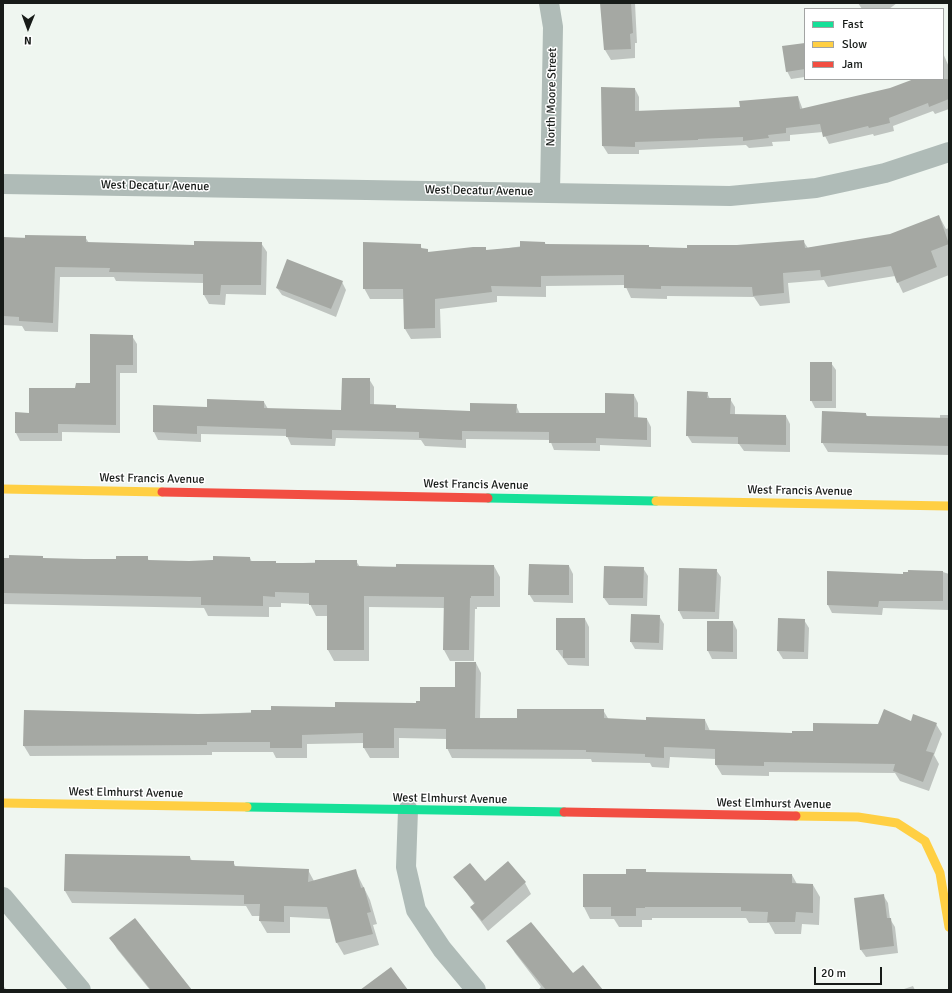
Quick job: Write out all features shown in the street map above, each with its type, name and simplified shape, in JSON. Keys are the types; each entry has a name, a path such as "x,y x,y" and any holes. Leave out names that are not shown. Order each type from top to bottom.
{"street":[{"name":"North Moore Street","path":"549,3 553,27 550,192"},
{"name":"West Decatur Avenue","path":"3,184 730,196 808,188 885,173 949,152"},
{"name":"West Francis Avenue","path":"3,489 949,506"},
{"name":"West Elmhurst Avenue","path":"3,803 858,817 897,823 925,841 940,873 949,927"},
{"path":"408,810 406,867 416,910 442,949 476,990"},
{"path":"3,897 81,990"}],"building":[{"path":"600,3 631,3 633,33 630,34 631,49 604,50"},
{"path":"804,43 804,69 786,72 782,46"},
{"path":"949,79 949,99 929,107 928,103 889,118 890,123 869,128 868,126 823,137 820,124 786,128 786,133 768,135 769,138 743,141 743,137 635,142 635,147 602,146 601,87 635,88 635,111 740,107 739,101 798,96 800,109 890,88 911,80"},
{"path":"939,215 949,244 931,251 937,267 897,283 891,266 821,277 820,270 783,273 784,293 753,296 752,287 661,286 661,289 624,288 624,275 541,276 541,287 491,286 492,292 435,299 435,328 404,329 403,289 363,289 363,242 421,244 421,248 428,249 428,252 473,247 486,247 486,250 520,247 520,241 545,242 545,244 649,245 649,247 687,248 687,245 737,245 804,240 805,248 890,234"},
{"path":"25,235 86,236 86,242 194,245 194,241 262,242 261,285 221,285 220,295 203,295 203,274 109,272 110,268 55,267 53,323 19,321 19,317 3,316 3,237 25,238"},
{"path":"287,259 343,281 331,309 276,288"},
{"path":"90,334 133,335 133,365 116,365 116,425 58,424 58,433 15,433 15,412 29,413 29,388 75,388 76,383 90,383"},
{"path":"810,362 832,362 832,401 810,401"},
{"path":"342,378 370,378 370,404 396,405 396,408 470,411 470,403 517,404 516,413 605,413 605,393 634,394 634,417 647,418 647,440 596,438 596,443 549,443 549,432 462,431 462,440 419,438 419,432 332,430 332,439 286,437 286,429 197,426 197,434 153,432 153,405 207,407 207,399 264,401 264,408 341,410"},
{"path":"687,391 708,392 707,398 731,398 730,414 786,415 786,445 738,444 738,437 686,436"},
{"path":"822,411 866,413 866,416 949,418 949,446 821,443"},
{"path":"9,555 84,559 116,559 116,556 148,556 148,560 189,561 213,560 213,556 250,557 250,561 276,561 276,563 315,563 315,560 357,560 357,566 396,567 396,564 494,565 494,596 471,596 470,598 469,650 443,650 444,597 364,596 364,650 327,650 327,605 309,605 309,593 275,592 275,597 263,596 263,606 201,605 201,597 3,593 3,558 9,558"},
{"path":"529,564 569,565 569,595 528,595"},
{"path":"604,566 644,567 643,598 603,598"},
{"path":"679,568 717,569 715,612 678,611"},
{"path":"908,570 943,571 943,601 879,601 878,607 827,605 827,571 903,574 903,572 908,572"},
{"path":"631,614 660,615 659,643 630,642"},
{"path":"556,618 585,618 585,658 563,658 563,650 556,650"},
{"path":"778,618 805,619 804,652 777,651"},
{"path":"707,621 733,621 733,652 707,651"},
{"path":"455,662 476,662 475,718 517,718 517,709 604,709 604,718 646,720 646,717 705,719 705,730 792,733 792,731 813,731 813,723 878,724 884,709 911,721 913,714 937,723 926,751 934,753 923,782 893,771 895,764 764,762 764,766 715,765 715,749 664,747 664,758 645,757 645,754 586,752 586,750 446,749 446,729 394,728 394,748 363,748 363,733 302,735 302,748 270,748 270,742 207,742 207,745 23,746 24,710 198,714 251,713 251,710 271,710 271,706 335,707 335,702 416,703 416,701 420,701 420,687 455,687"},
{"path":"65,854 190,856 190,860 234,861 234,866 309,869 308,882 356,869 361,888 364,887 371,912 367,913 373,934 336,943 327,907 284,906 284,922 259,921 260,904 244,904 244,895 64,891"},
{"path":"508,861 526,882 482,921 470,907 475,903 453,877 470,863 485,881"},
{"path":"626,869 646,869 646,872 792,874 792,883 813,884 813,913 796,912 795,922 767,922 768,912 741,911 741,907 645,907 636,908 636,916 611,916 611,907 583,907 583,874 626,874"},
{"path":"884,894 887,918 891,918 894,946 860,950 854,898"},
{"path":"135,918 192,990 151,990 109,938"},
{"path":"531,922 573,973 583,965 603,990 546,990 506,941"},
{"path":"391,967 408,990 360,990"}],"traffic: fast":[{"path":"488,498 656,501"},
{"path":"247,807 564,812"}],"traffic: slow":[{"path":"3,489 162,492"},
{"path":"656,501 949,506"},
{"path":"3,803 247,807"},
{"path":"796,816 858,817 897,823 925,841 940,873 949,927"}],"traffic: jam":[{"path":"162,492 488,498"},
{"path":"564,812 796,816"}]}
